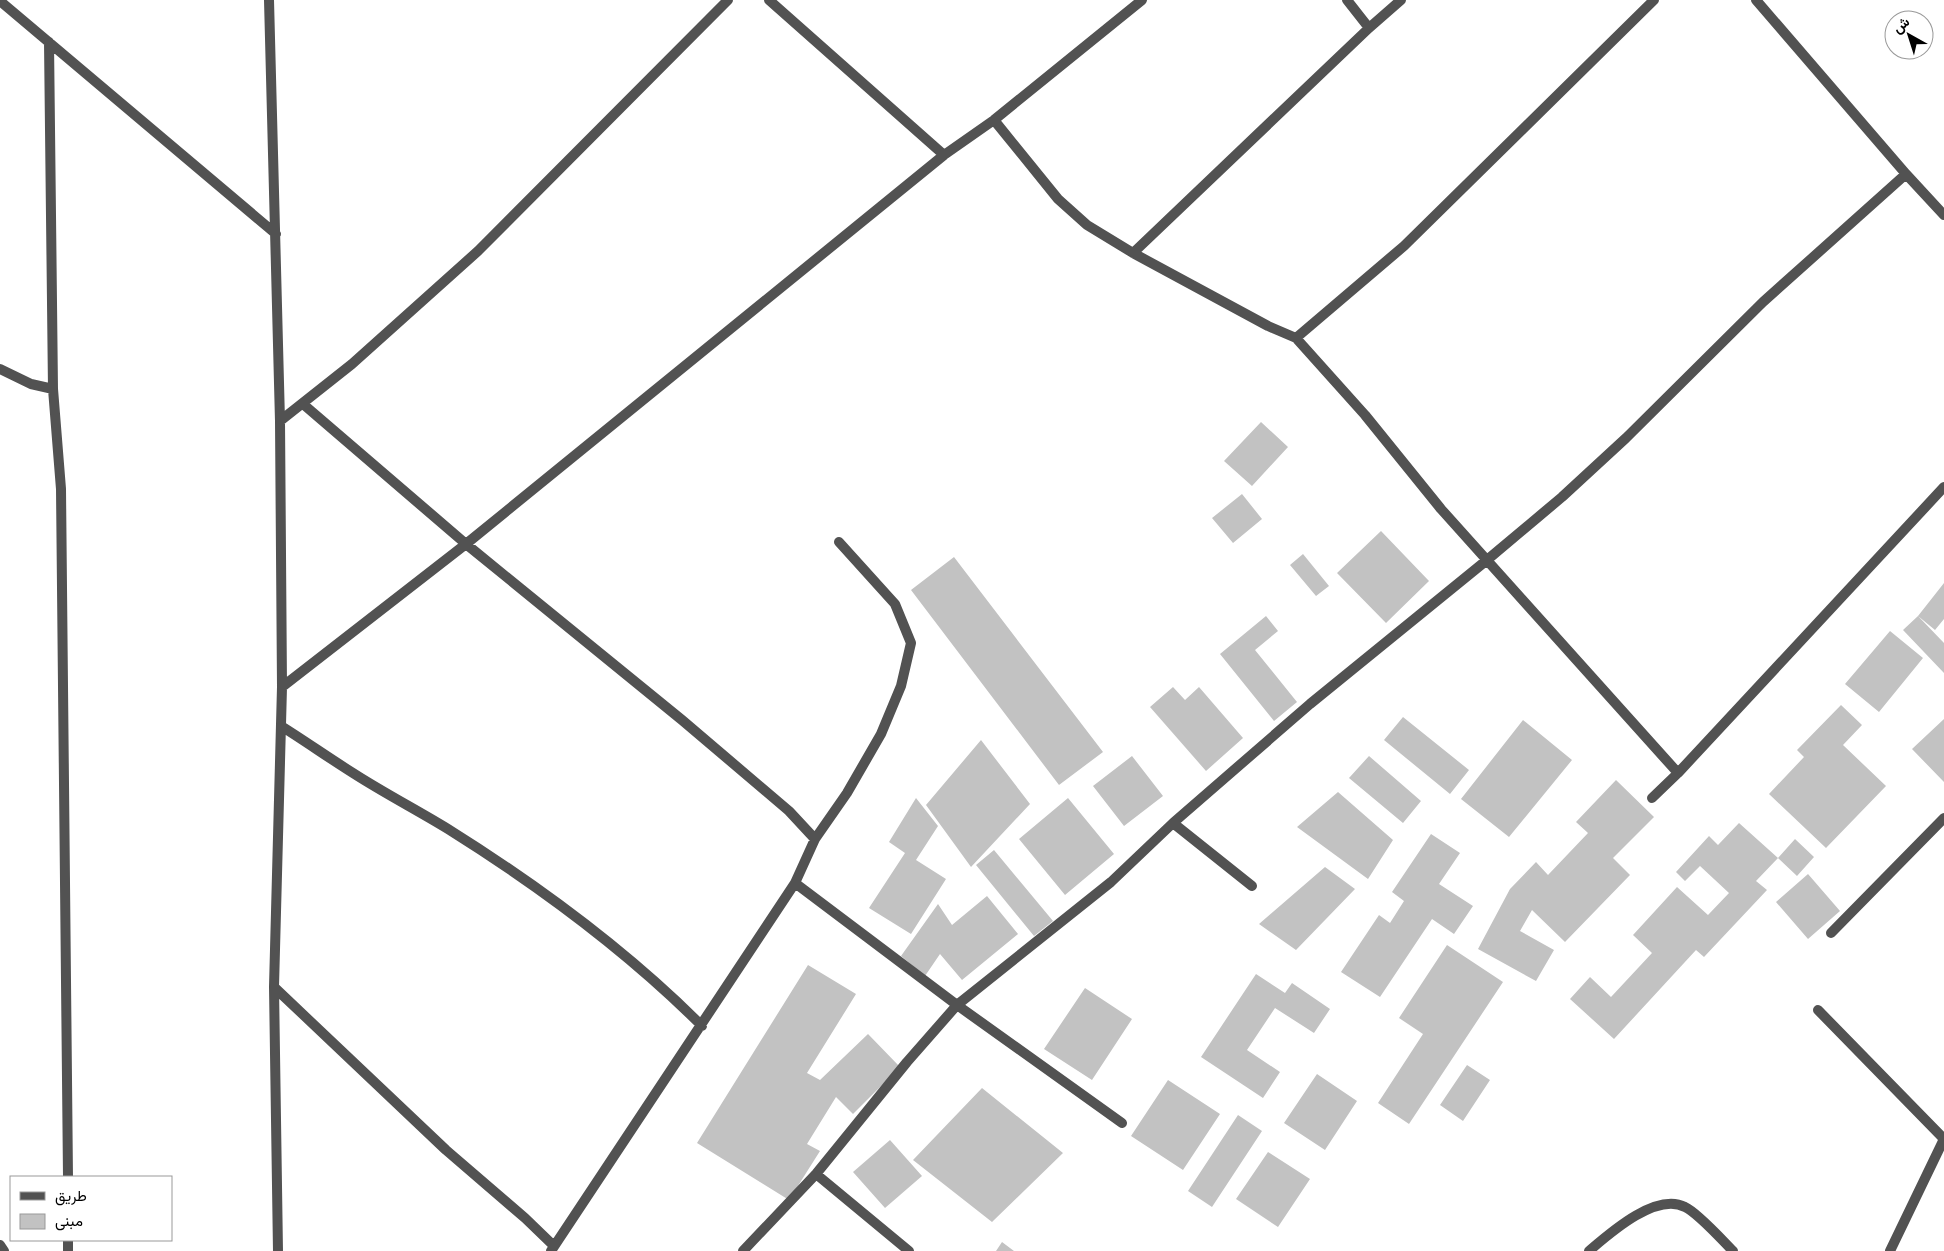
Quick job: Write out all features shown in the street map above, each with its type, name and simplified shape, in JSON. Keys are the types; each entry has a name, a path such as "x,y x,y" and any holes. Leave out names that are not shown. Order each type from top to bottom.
{"street":[{"path":"269,0 280,421 282,687 274,987 278,1251"},
{"path":"280,421 352,364 478,252 728,0"},
{"path":"769,0 944,156"},
{"path":"282,687 466,544 944,156 994,120 1142,0"},
{"path":"1347,0 1369,28"},
{"path":"1133,253 1369,28 1401,0"},
{"path":"1296,338 1404,246 1654,0"},
{"path":"1756,0 1906,174 1944,215"},
{"path":"0,1 276,234"},
{"path":"49,42 53,389 61,489 68,1176"},
{"path":"994,120 1058,199 1087,225 1133,253 1268,326 1296,338 1365,415 1441,509 1678,773"},
{"path":"743,1251 816,1174 907,1062 957,1005 1111,882 1173,823 1310,704 1562,497 1626,438 1763,302 1906,174"},
{"path":"0,369 31,384 53,389"},
{"path":"303,404 466,544 682,720 789,811 815,839"},
{"path":"1652,798 1678,773 1944,487"},
{"path":"274,987 446,1150 525,1218 553,1249 795,883 815,839 847,793 881,734 901,686 911,642 895,604 840,542"},
{"path":"281,726 353,773 448,830 540,891 608,941 672,996 702,1026"},
{"path":"1831,934 1944,818"},
{"path":"1173,823 1252,886"},
{"path":"795,883 957,1005 1122,1123"},
{"path":"1818,1010 1944,1139 1890,1251"},
{"path":"816,1174 909,1251"},
{"path":"1589,1251 1604,1238 1645,1210 1666,1203 1685,1207 1733,1251"},
{"path":"0,1245 4,1251"}],"building":[{"path":"1261,422 1288,447 1252,486 1224,461"},
{"path":"1242,494 1262,519 1233,543 1212,518"},
{"path":"1381,531 1429,581 1386,623 1337,573"},
{"path":"1303,554 1329,586 1316,596 1290,565"},
{"path":"954,557 1103,752 1059,785 911,590"},
{"path":"1944,583 1944,619 1935,630 1918,616"},
{"path":"1266,616 1278,631 1255,650 1297,702 1274,721 1220,654"},
{"path":"1918,616 1944,643 1944,673 1903,630"},
{"path":"1890,631 1923,658 1879,712 1845,684"},
{"path":"1173,687 1185,700 1199,687 1243,738 1206,771 1150,707"},
{"path":"1841,705 1862,725 1843,745 1886,786 1826,848 1769,794 1804,757 1797,750"},
{"path":"1403,717 1469,770 1450,794 1384,740"},
{"path":"1944,719 1944,782 1912,749"},
{"path":"1523,720 1572,760 1509,837 1461,799"},
{"path":"981,740 1030,804 971,867 926,805"},
{"path":"1132,756 1163,796 1124,826 1093,786"},
{"path":"1369,756 1421,801 1403,823 1349,778"},
{"path":"1616,780 1654,817 1613,858 1630,875 1565,942 1532,910 1520,931 1554,950 1536,981 1478,949 1510,889 1536,862 1548,875 1588,833 1576,822"},
{"path":"1338,792 1393,840 1368,879 1297,827"},
{"path":"916,798 938,826 916,860 946,879 911,934 869,908 905,853 889,842"},
{"path":"1068,798 1114,854 1065,895 1019,839"},
{"path":"1739,823 1778,858 1756,881 1767,890 1704,957 1696,950 1614,1039 1570,999 1590,977 1611,997 1652,953 1633,935 1677,887 1708,915 1729,893 1700,866 1685,881 1676,872 1709,836 1718,845"},
{"path":"1431,834 1460,853 1439,884 1473,906 1454,934 1432,919 1380,997 1341,972 1379,915 1390,923 1404,901 1392,892"},
{"path":"1795,839 1814,857 1797,876 1778,858"},
{"path":"994,850 1053,921 1034,936 976,865"},
{"path":"1325,867 1355,889 1296,950 1259,924"},
{"path":"1808,874 1840,911 1808,939 1776,902"},
{"path":"987,896 1018,934 962,980 940,954 925,976 901,956 938,904 952,925"},
{"path":"1447,945 1503,982 1409,1124 1378,1103 1423,1034 1399,1018"},
{"path":"808,965 856,994 807,1073 820,1080 868,1034 900,1067 853,1114 836,1097 807,1144 820,1151 789,1200 697,1143"},
{"path":"1256,974 1285,993 1292,983 1330,1009 1314,1033 1275,1008 1247,1050 1280,1072 1263,1098 1201,1057"},
{"path":"1085,988 1132,1019 1092,1080 1044,1049"},
{"path":"1467,1065 1490,1080 1463,1121 1440,1105"},
{"path":"1317,1074 1357,1101 1325,1150 1284,1123"},
{"path":"1168,1080 1220,1114 1183,1170 1131,1136"},
{"path":"982,1088 1063,1153 992,1222 913,1160"},
{"path":"1238,1115 1262,1131 1212,1207 1188,1191"},
{"path":"890,1140 922,1176 885,1208 853,1172"},
{"path":"1268,1152 1310,1179 1278,1227 1236,1199"},
{"path":"1002,1242 1014,1251 996,1251"}]}
